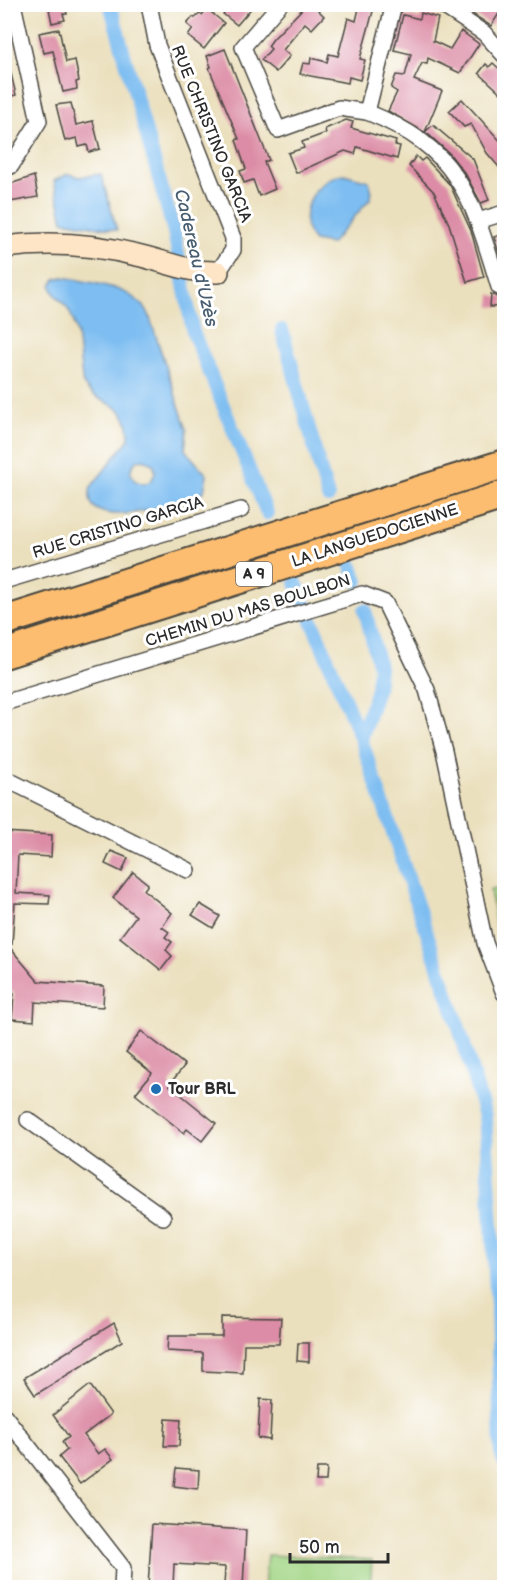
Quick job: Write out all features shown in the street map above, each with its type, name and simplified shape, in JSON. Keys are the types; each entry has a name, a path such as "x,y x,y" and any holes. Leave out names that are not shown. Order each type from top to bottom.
{"highway":[{"name":"LA LANGUEDOCIENNE","path":"4,621 504,464"},
{"name":"LA LANGUEDOCIENNE","path":"4,654 504,495"}],"street":[{"path":"4,167 11,165 39,121 13,4"},
{"name":"RUE CHRISTINO GARCIA","path":"148,4 157,45 233,238 233,250 218,272"},
{"path":"280,4 243,47 278,130 339,108 367,112 419,136 440,155 458,178 478,221 499,287"},
{"path":"367,112 394,4"},
{"path":"440,4 484,33 504,55"},
{"path":"478,221 504,213"},
{"path":"4,247 40,242 110,248 202,272 218,272"},
{"name":"RUE CRISTINO GARCIA","path":"4,581 241,510"},
{"name":"CHEMIN DU MAS BOULBON","path":"4,704 362,594 385,603 430,700 444,751 485,943 504,993"},
{"path":"4,778 188,870"},
{"path":"28,1120 163,1217"},
{"path":"4,1414 123,1568 122,1587"}],"green space":[{"path":"504,888 504,976 490,890"},
{"path":"267,1555 372,1560 370,1587 264,1587"}],"water":[{"path":"68,174 79,177 101,174 117,230 63,221 54,181"},
{"path":"344,174 369,181 372,192 370,199 331,244 314,241 305,221 310,200 324,182"},
{"path":"63,277 121,290 140,303 148,312 187,430 185,450 207,475 204,491 195,498 150,510 113,514 99,511 91,502 91,487 129,439 128,426 119,410 90,392 83,384 76,329 68,309 52,290 51,286 55,279","holes":["144,459 154,465 155,473 151,481 144,484 135,481 130,471 136,461"]}],"building":[{"path":"48,4 65,4 67,14 63,14 65,20 52,23"},
{"path":"231,4 255,4 237,25 223,14"},
{"path":"307,4 323,4 318,10 324,16 312,29 305,23 283,50 290,56 276,72 261,60 271,49 268,46 273,39"},
{"path":"360,4 375,4 360,59 365,60 360,80 349,77 348,83 300,74 303,63 310,64 311,58 327,62 329,54 338,56 348,18 356,21"},
{"path":"458,4 504,4 504,6 491,26"},
{"path":"207,9 224,23 204,49 188,36 193,29 187,24 193,17 195,18 200,13 202,15"},
{"path":"421,13 438,18 433,41 450,49 461,31 479,44 460,73 428,58 427,64 422,63 414,80 442,91 425,132 433,125 473,159 489,200 481,203 466,175 449,153 428,134 388,111 397,92 391,88 396,75 405,76 411,54 394,50 403,15 420,19"},
{"path":"59,29 66,62 75,60 79,81 76,82 77,89 63,92 53,51 44,53 39,33"},
{"path":"225,49 269,160 264,162 275,189 259,196 253,180 244,183 240,171 246,169 236,140 239,139 209,68 211,67 207,56"},
{"path":"493,63 504,73 504,96 479,73 486,64 489,67"},
{"path":"9,65 16,95 4,98 4,66"},
{"path":"462,99 504,145 504,173 487,153 471,124 464,127 449,111"},
{"path":"71,103 76,125 93,121 100,149 89,152 87,145 79,147 77,138 65,141 56,105"},
{"path":"346,120 353,122 351,128 396,141 395,145 400,146 397,159 357,147 355,154 345,151 296,173 288,153 304,148 302,142 326,133 325,129"},
{"path":"416,156 421,161 425,158 450,185 471,231 484,277 467,282 449,224 434,192 409,166"},
{"path":"34,176 38,197 4,203 4,186"},
{"path":"504,234 504,265 503,266 494,237"},
{"path":"491,294 497,297 504,295 504,306 490,307"},
{"path":"4,832 52,835 51,857 18,855 16,893 50,895 49,904 15,903 12,944 6,943 38,981 104,986 103,1007 35,1002 34,1021 12,1019 14,994 4,983"},
{"path":"111,851 128,858 122,872 105,864"},
{"path":"133,872 148,884 144,890 172,913 162,927 169,932 165,937 172,942 166,950 172,956 161,970 120,937 136,916 113,898"},
{"path":"200,904 220,916 213,928 192,915"},
{"name":"Tour BRL","path":"141,1031 185,1065 169,1085 216,1123 202,1141 187,1129 184,1133 135,1094 152,1073 126,1052"},
{"path":"222,1317 281,1318 279,1344 244,1344 243,1373 203,1371 203,1353 167,1351 168,1336 222,1336"},
{"path":"114,1323 122,1341 35,1395 24,1378"},
{"path":"298,1343 309,1343 309,1362 297,1361"},
{"path":"90,1385 111,1414 84,1435 98,1454 105,1449 113,1459 80,1484 59,1457 67,1450 62,1442 69,1437 53,1415"},
{"path":"260,1399 272,1400 270,1440 258,1438"},
{"path":"166,1419 181,1420 179,1446 164,1446"},
{"path":"176,1468 199,1470 198,1489 174,1486"},
{"path":"317,1468 327,1468 326,1481 316,1481"},
{"path":"152,1524 246,1530 243,1587 224,1587 225,1567 174,1564 173,1587 148,1587"}],"waterway":[{"name":"Cadereau d'Uzès","path":"110,4 174,232 193,332 267,513"},
{"path":"282,330 328,497"},
{"path":"351,564 357,581"},
{"path":"296,583 361,739 460,1031 485,1116 497,1305 501,1452 504,1462"},
{"path":"361,739 377,689 379,667 365,610"}],"place":[{"name":"Tour BRL","path":"156,1089"}]}
